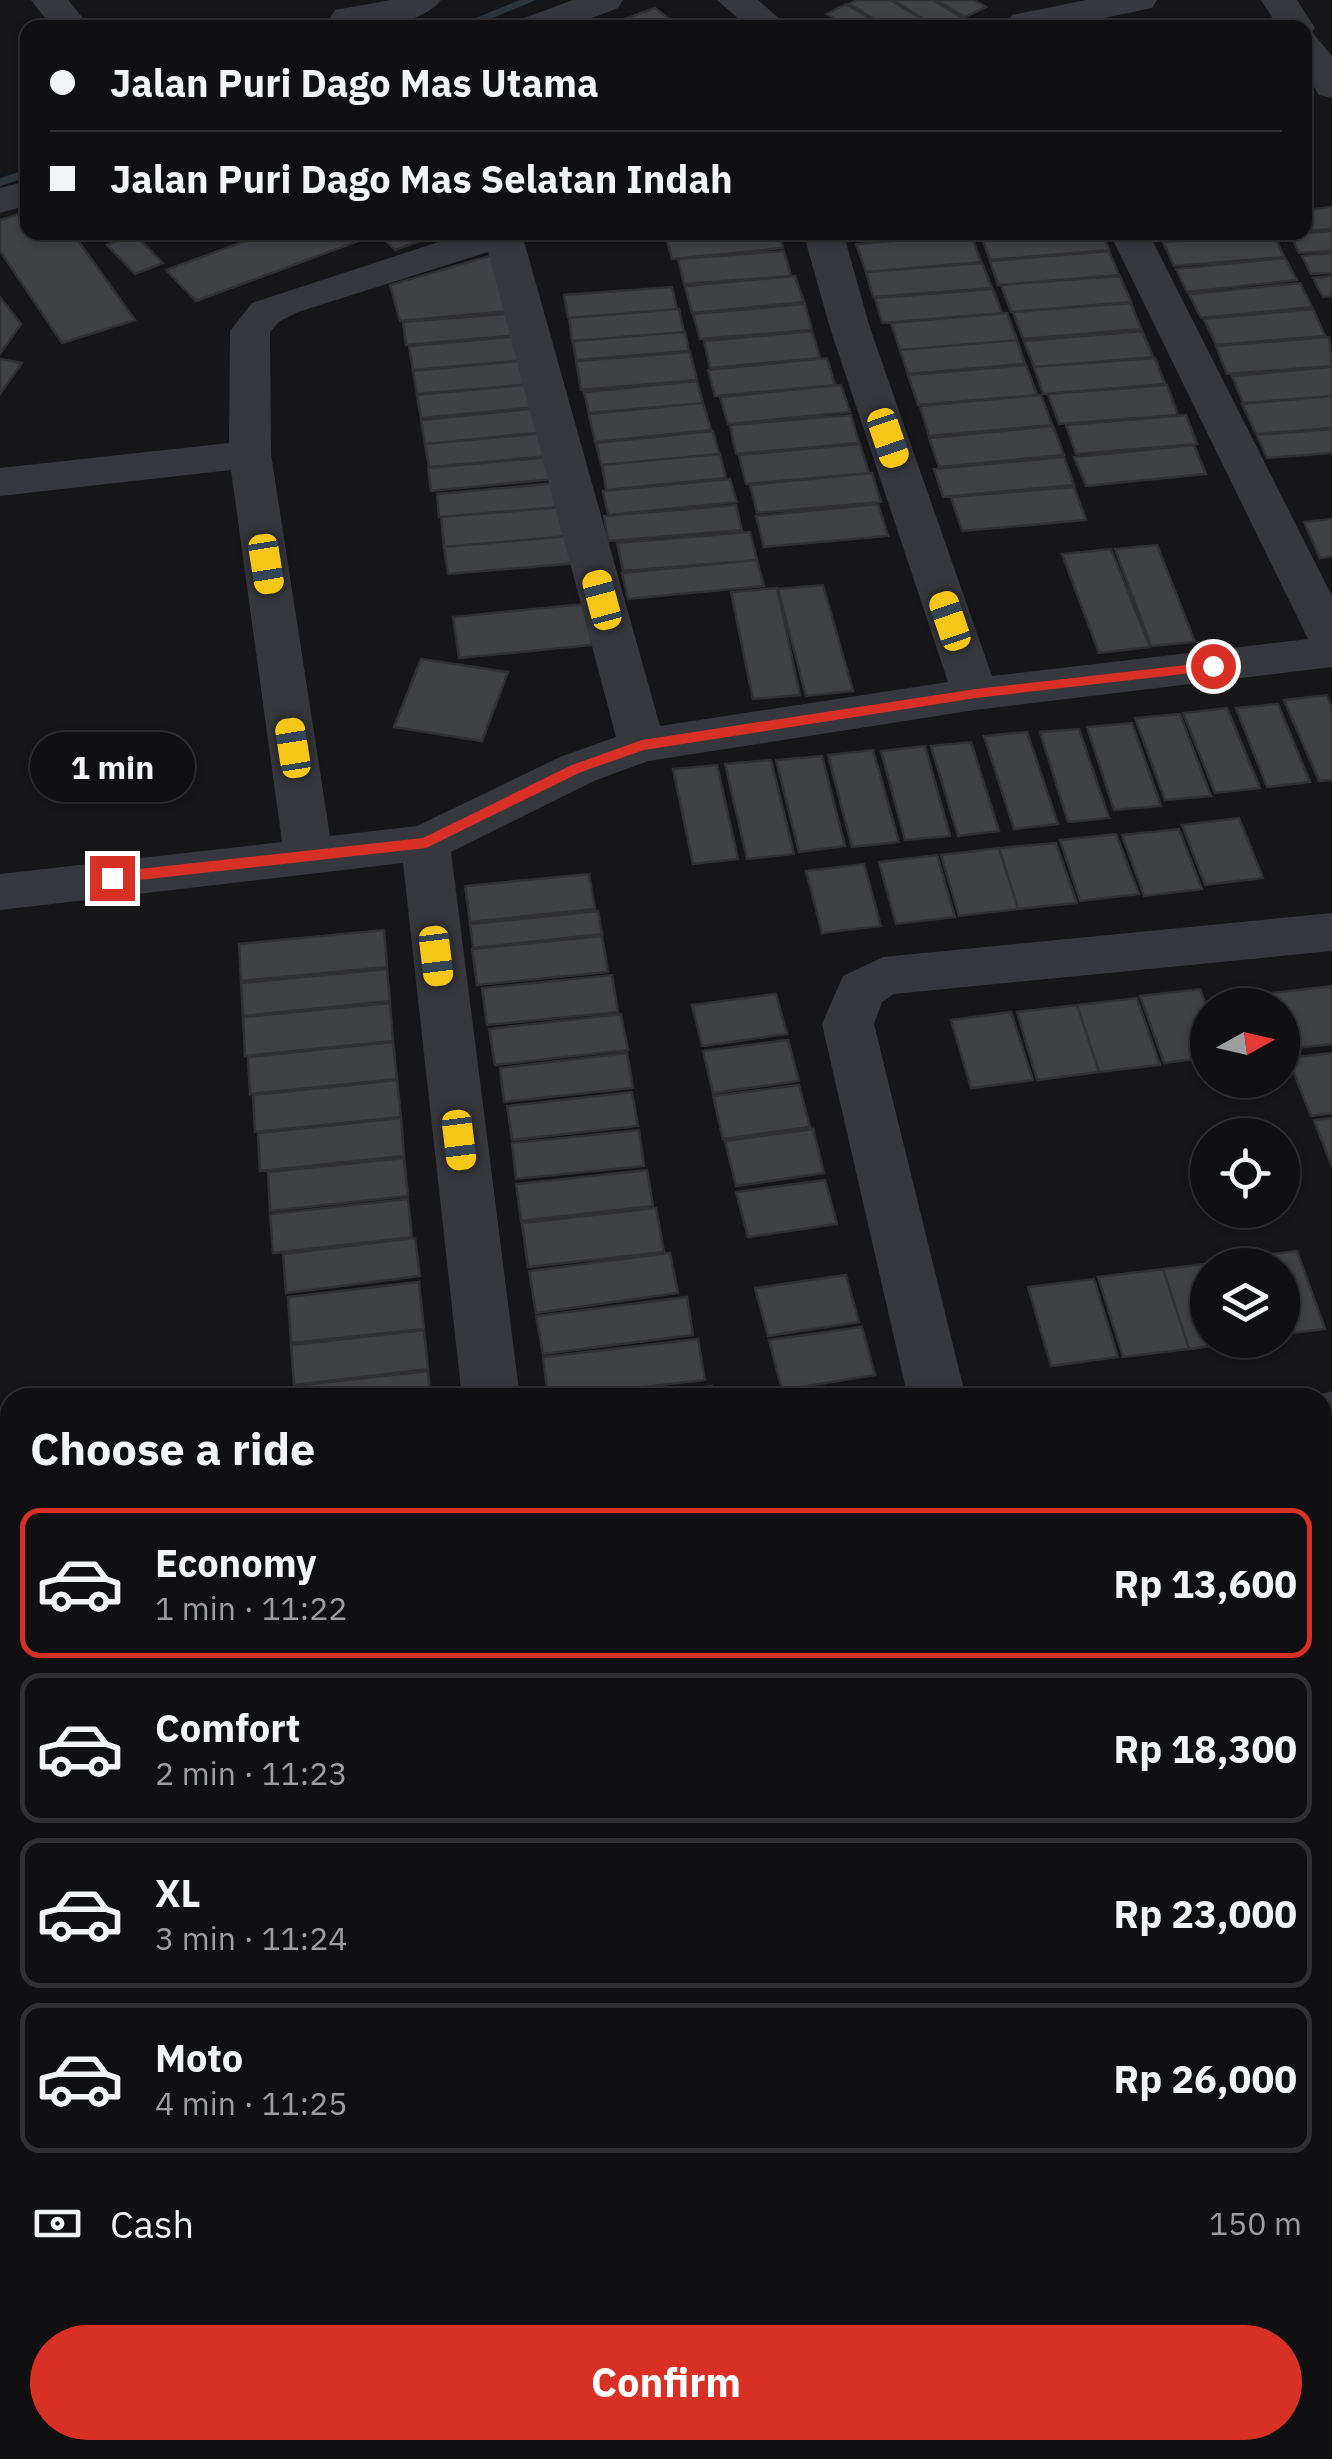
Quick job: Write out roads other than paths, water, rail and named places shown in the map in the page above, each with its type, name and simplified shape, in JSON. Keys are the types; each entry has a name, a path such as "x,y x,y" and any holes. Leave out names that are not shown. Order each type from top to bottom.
{"street":[{"path":"49,0 66,20"},
{"path":"348,18 395,10 423,0"},
{"path":"553,20 605,0"},
{"path":"735,0 761,20"},
{"path":"1049,20 1139,0"},
{"path":"1312,53 1332,87"},
{"path":"310,859 250,454 248,340 254,322 284,303 488,240"},
{"path":"509,240 642,745"},
{"path":"825,240 850,328 976,694"},
{"path":"1132,240 1332,641"},
{"path":"0,482 250,454"},
{"path":"0,892 426,843 576,769 642,745 976,694 1332,652"},
{"path":"426,843 434,938 491,1388"},
{"path":"935,1388 848,1024 861,990 883,976 1332,932"}],"waterway":[{"path":"478,20 530,0"},
{"path":"0,182 20,176"}]}
